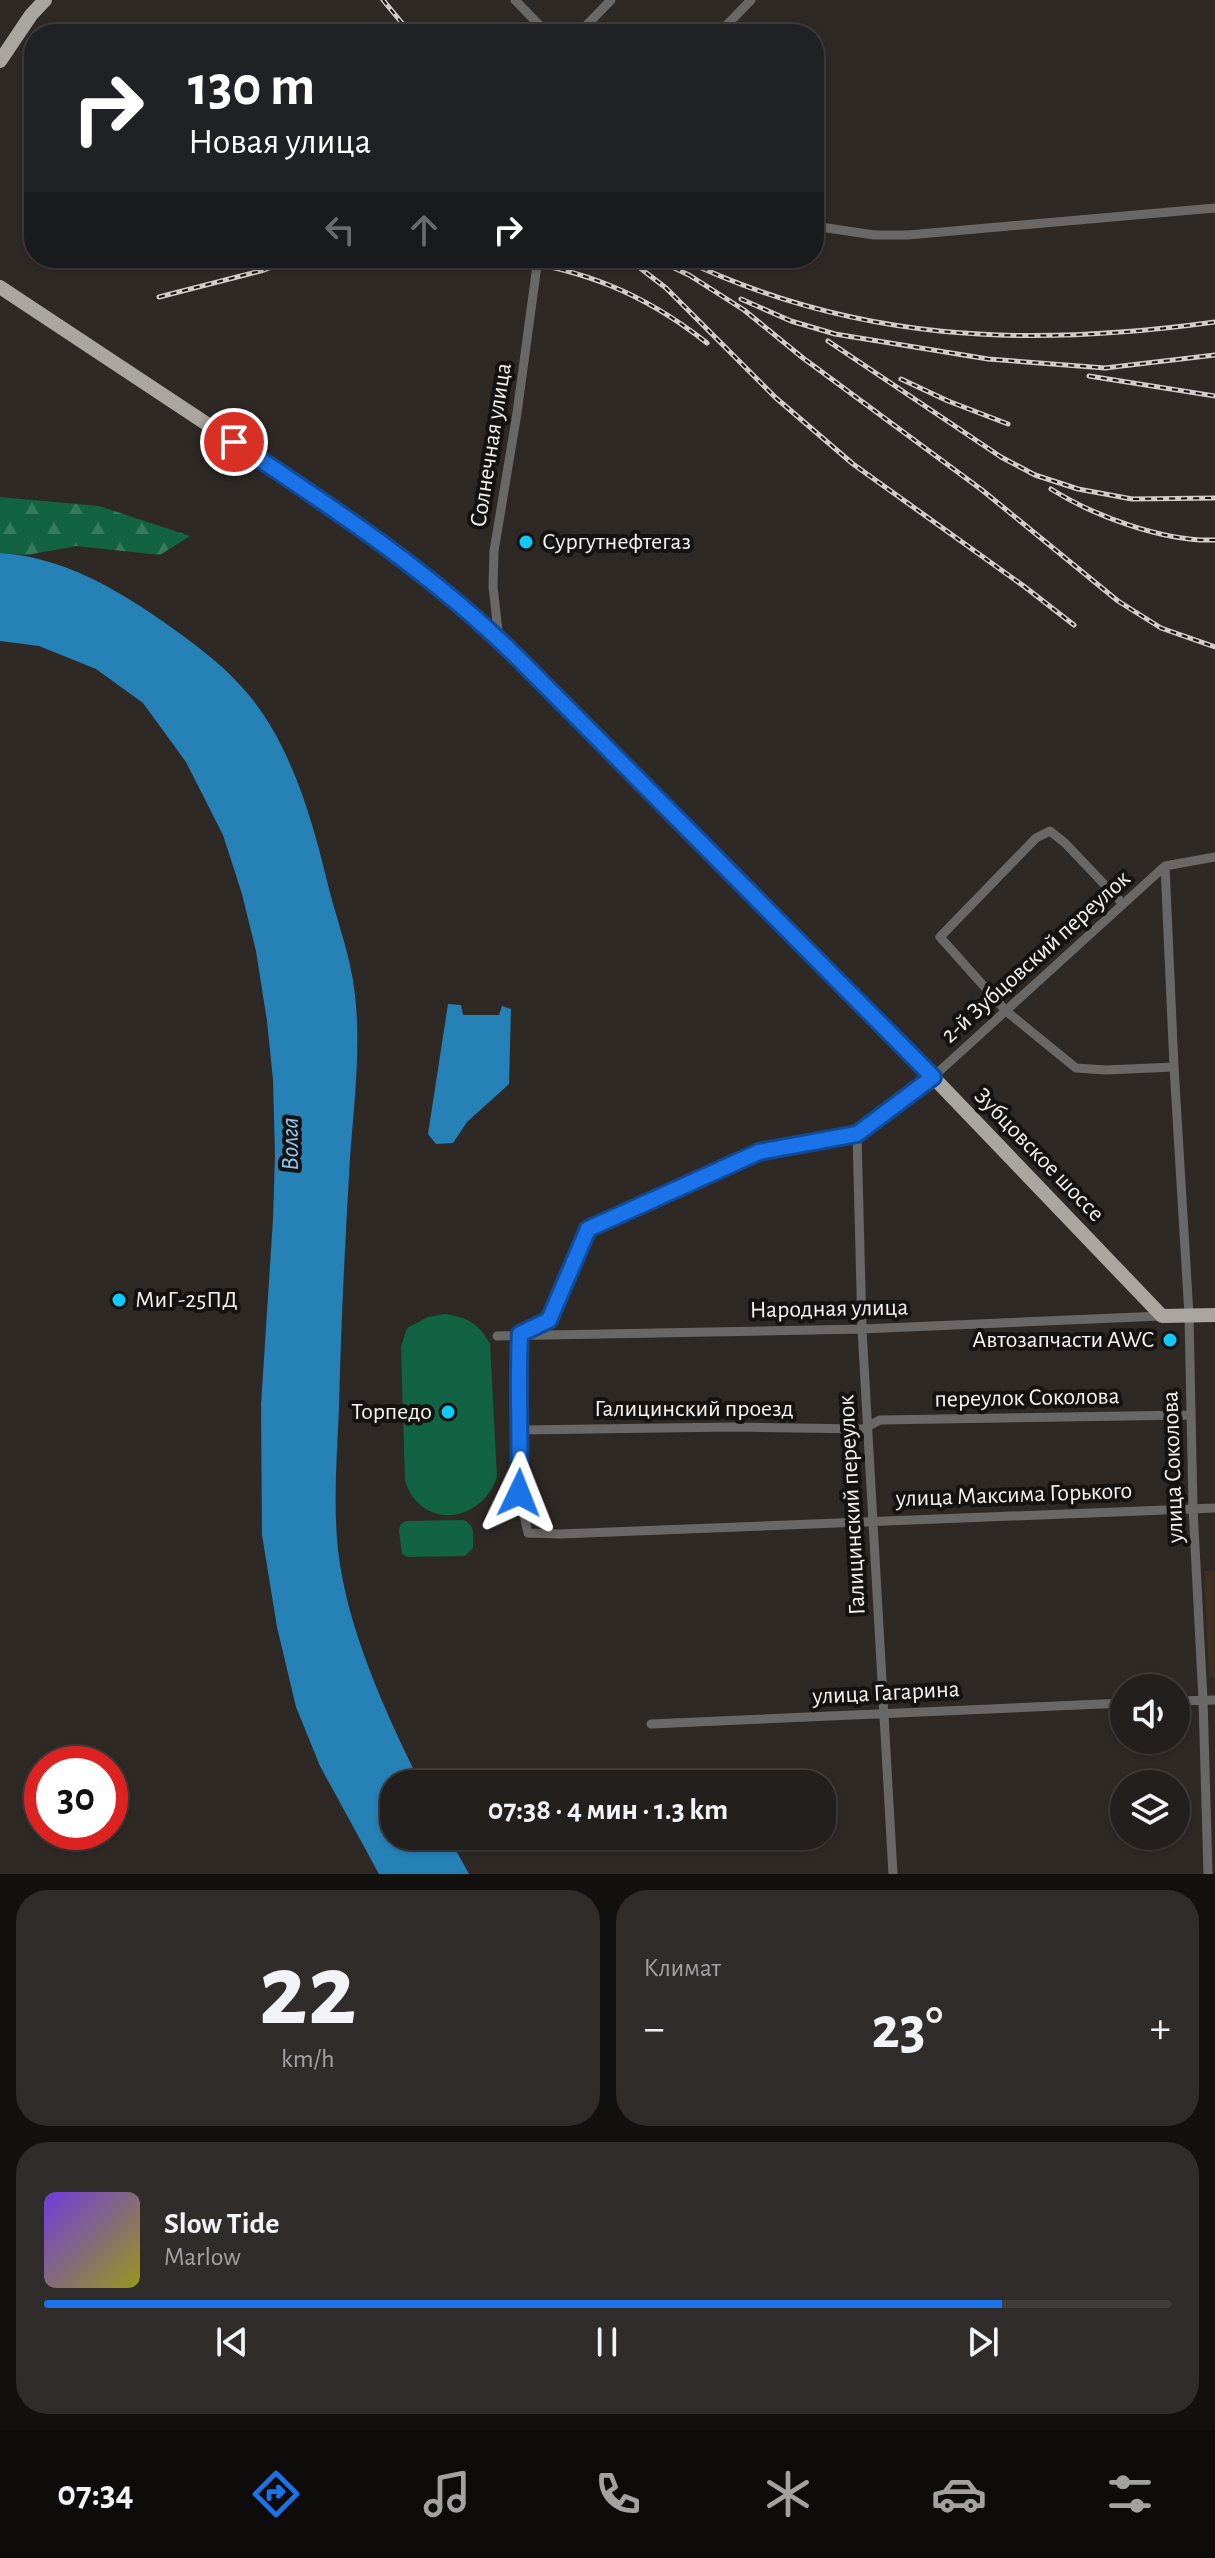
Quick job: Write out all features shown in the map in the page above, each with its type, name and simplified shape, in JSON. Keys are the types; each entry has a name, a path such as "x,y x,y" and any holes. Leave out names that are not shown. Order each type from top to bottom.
{"main road":[{"path":"25,24 45,0"},
{"path":"0,61 24,25"},
{"name":"Зубцовское шоссе","path":"0,287 364,528 455,599 499,639 933,1077 1162,1316"},
{"path":"1162,1316 1215,1315"}],"street":[{"path":"515,0 538,24"},
{"path":"588,24 611,0"},
{"path":"728,24 751,0"},
{"path":"824,228 874,235 908,235 1215,208"},
{"name":"Солнечная улица","path":"499,639 493,576 494,551 537,268"},
{"path":"1123,904 1050,831 1036,838 940,937 1006,1011 1076,1068 1174,1067"},
{"path":"1165,866 1215,857"},
{"name":"2-й Зубцовский переулок","path":"857,1134 933,1077 1165,866"},
{"name":"улица Соколова","path":"1165,866 1189,1315 1193,1508 1208,1874"},
{"path":"521,1430 518,1382 520,1334 549,1320 588,1229 759,1152 857,1134"},
{"name":"Галицинский переулок","path":"857,1134 862,1329 893,1874"},
{"name":"Народная улица","path":"497,1336 862,1329 1162,1316"},
{"name":"переулок Соколова","path":"867,1427 880,1420 1190,1415"},
{"name":"Галицинский проезд","path":"521,1430 867,1427"},
{"name":"улица Максима Горького","path":"521,1430 519,1493 528,1533 1215,1508"},
{"path":"1190,1700 1215,1700"},
{"name":"улица Гагарина","path":"651,1724 1110,1704"}],"shaded area":[{"path":"1204,1571 1215,1571 1215,1677 1209,1677"}],"green space":[{"path":"0,497 99,506 190,536 160,555 76,546 27,555 0,553"},
{"name":"Торпедо","path":"444,1314 472,1322 490,1344 497,1477 489,1493 478,1504 465,1512 451,1515 437,1514 424,1508 413,1497 405,1481 401,1347 407,1328 428,1317"},
{"path":"463,1520 472,1528 473,1548 465,1556 408,1557 402,1554 399,1531 400,1525 406,1521"}],"water":[{"name":"Волга","path":"0,553 46,561 109,587 177,632 231,676 271,726 304,800 346,950 357,1015 336,1461 338,1550 359,1640 414,1770 380,1770 380,1850 456,1850 469,1874 379,1874 320,1766 296,1707 277,1627 262,1535 261,1405 273,1219 273,1080 256,951 223,835 186,762 143,703 96,669 39,646 0,641"},
{"path":"448,1004 461,1005 463,1015 499,1015 502,1006 511,1009 509,1084 467,1122 453,1143 436,1144 428,1134"}],"railway":[{"path":"383,0 403,24"},
{"path":"159,297 269,268"},
{"path":"553,268 585,276 635,297 707,343"},
{"path":"640,268 666,288 776,398 853,464 1074,625"},
{"path":"674,268 689,275"},
{"path":"703,268 745,286 810,307 876,322 942,331 1076,335 1215,322"},
{"path":"689,275 744,310 803,358 982,490 1118,601 1161,628 1215,647"},
{"path":"741,299 791,321 835,334 988,359 1105,368 1215,355"},
{"path":"828,341 1001,457 1035,475 1078,489 1132,499 1215,498"},
{"path":"1089,376 1215,396"},
{"path":"901,379 1008,424"},
{"path":"1051,489 1108,518 1152,532 1215,540"}],"place":[{"name":"Сургутнефтегаз","path":"526,542"},
{"name":"МиГ-25ПД","path":"119,1300"},
{"name":"Автозапчасти AWC","path":"1170,1340"},
{"name":"Торпедо","path":"448,1412"}],"route":[{"path":"234,442 364,528 455,599 517,657 933,1077 857,1134 759,1152 588,1229 549,1320 520,1334 519,1493"}]}
